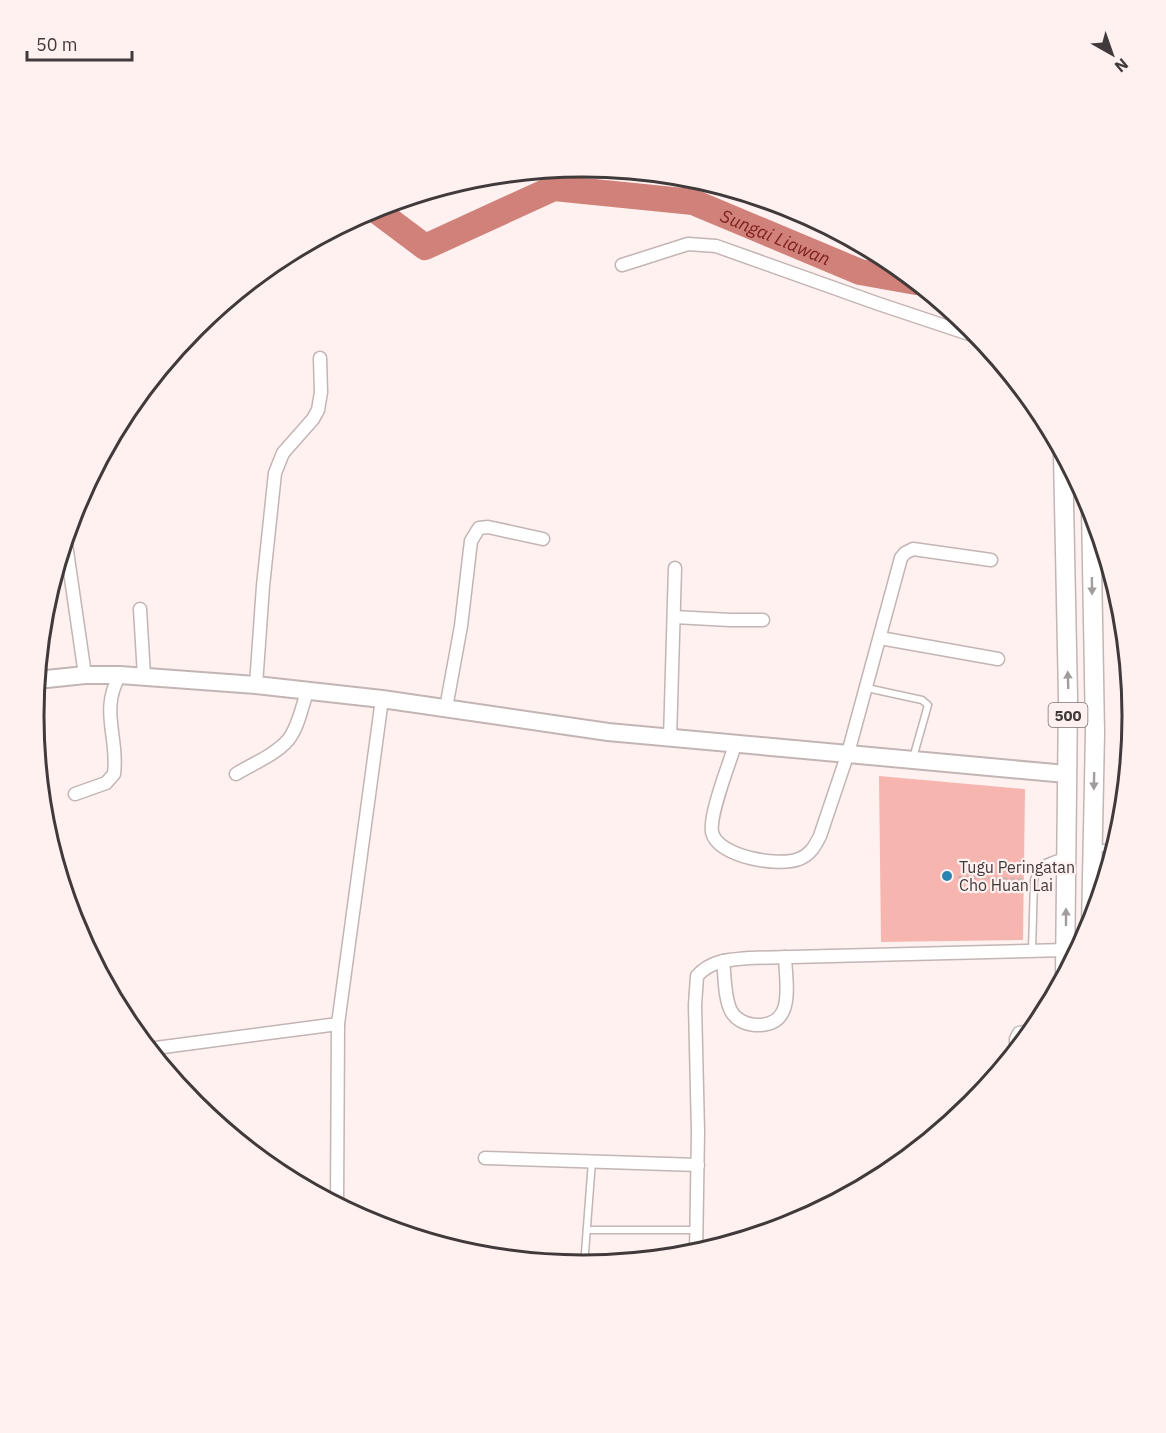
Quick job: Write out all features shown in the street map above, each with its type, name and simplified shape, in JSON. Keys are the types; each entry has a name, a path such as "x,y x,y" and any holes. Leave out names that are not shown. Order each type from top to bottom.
{"main road":[{"name":"500","path":"1064,473 1068,697 1066,957"},
{"name":"500","path":"1091,897 1095,733 1092,537"}],"street":[{"path":"622,265 688,244 716,246 868,301 960,331"},
{"path":"256,685 263,586 275,473 284,453 318,410 321,392 320,358"},
{"path":"446,708 461,626 470,547 474,534 479,528 488,527 543,539"},
{"path":"736,742 713,819 712,835 719,844 758,860 788,863 800,859 814,848 848,753 901,558 913,549 991,560"},
{"path":"68,557 85,675"},
{"path":"670,739 675,568"},
{"path":"140,609 144,676"},
{"path":"674,617 763,620"},
{"path":"880,638 998,659"},
{"path":"45,680 85,675 120,675 256,685 382,699 670,739 736,742 1066,774"},
{"path":"75,794 106,783 114,774 110,700 112,689 120,675"},
{"path":"236,774 272,753 288,740 295,728 307,692"},
{"path":"337,1196 338,1024 382,699"},
{"path":"696,1244 698,1165 695,1005 697,976 707,966 723,961 785,957 1066,950"},
{"path":"723,961 728,1002 734,1016 746,1024 767,1025 778,1020 785,1004 785,957"},
{"path":"157,1048 338,1024"},
{"path":"485,1158 698,1165"}],"lane":[{"path":"867,688 922,700 928,705 912,760"},
{"path":"1092,848 1106,848"},
{"path":"1032,951 1034,880 1038,869 1045,863 1066,856"},
{"path":"585,1256 592,1161"},
{"path":"587,1230 697,1230"}],"path":[{"path":"958,877 1034,880"}],"shaded area":[{"path":"879,776 1025,789 1023,940 881,942"}],"waterway":[{"name":"Sungai Liawan","path":"383,216 425,247 554,188 693,202 860,272 898,279"}],"place":[{"name":"Tugu Peringatan Cho Huan Lai","path":"947,876"}]}
